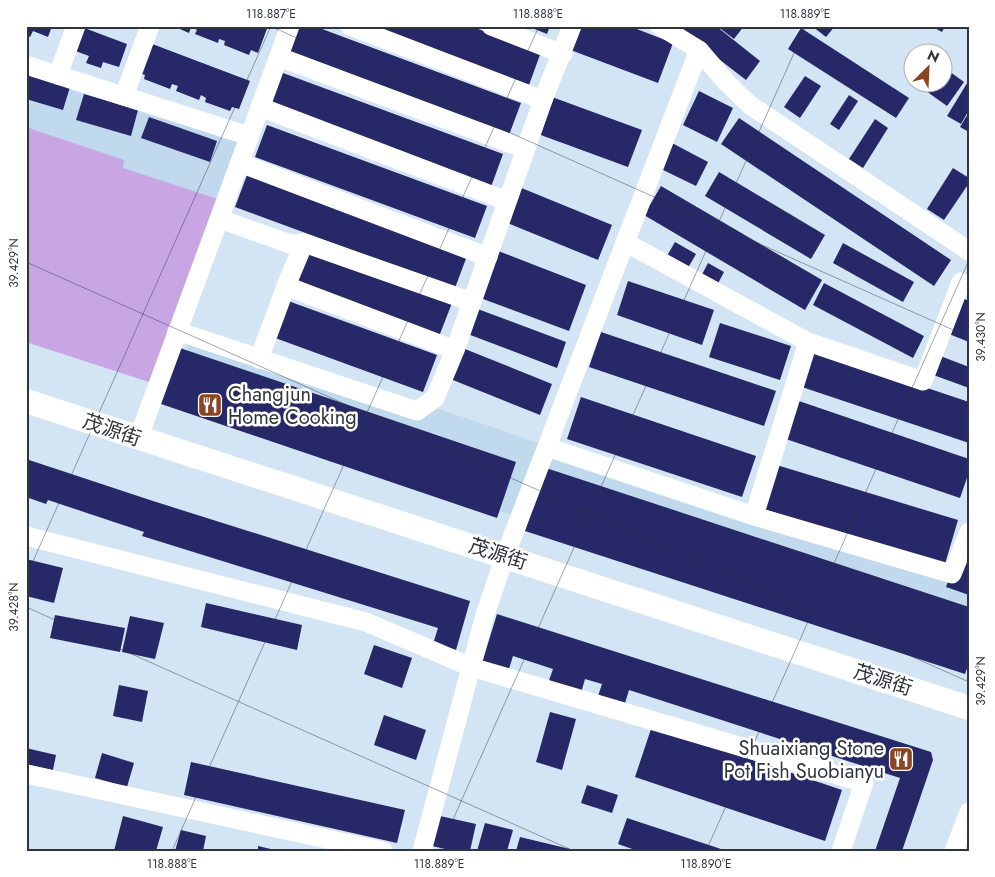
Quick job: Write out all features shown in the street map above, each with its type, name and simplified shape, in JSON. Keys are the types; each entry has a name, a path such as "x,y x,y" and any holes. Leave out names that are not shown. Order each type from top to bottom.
{"main road":[{"name":"茂源街","path":"26,401 969,708"}],"street":[{"path":"58,75 76,26"},
{"path":"124,96 150,26"},
{"path":"138,439 290,26"},
{"path":"350,26 543,100"},
{"path":"491,26 563,54"},
{"path":"177,331 417,411 435,398 455,350 525,149 563,54 572,26"},
{"path":"660,26 699,50 727,83 750,105 969,251"},
{"path":"422,851 485,615 505,556 699,50"},
{"path":"279,57 525,149"},
{"path":"26,65 249,136"},
{"path":"260,107 507,201"},
{"path":"240,163 488,257"},
{"path":"220,219 290,244 304,243 472,302"},
{"path":"625,242 808,342 923,381 965,284 969,261"},
{"path":"259,359 304,243"},
{"path":"286,286 455,350"},
{"path":"754,516 808,342"},
{"path":"547,448 754,516 952,574 969,532"},
{"path":"26,536 366,622 471,667 864,784 841,851"},
{"path":"26,774 383,851"},
{"path":"954,851 969,812"}],"shaded area":[{"path":"26,74 244,141 149,382 26,342"},
{"path":"26,127 124,160 123,168 221,200 149,382 26,342"},
{"path":"195,327 949,581 969,528 969,665 167,402"}],"building":[{"path":"26,26 52,26 48,37 33,31 30,37 26,36"},
{"path":"79,26 127,44 119,67 103,62 101,68 86,63 89,56 70,49"},
{"path":"173,26 268,26 258,53 251,50 249,55 224,45 225,41 219,39 218,43 195,34 197,30 191,27 189,33"},
{"path":"299,26 314,26 521,103 509,135 289,54"},
{"path":"371,26 470,26 541,52 529,85"},
{"path":"527,26 550,26 547,34"},
{"path":"577,26 629,26 673,43 658,83 568,49"},
{"path":"676,26 716,26 760,61 746,80"},
{"path":"717,26 744,26 734,39"},
{"path":"812,26 835,26 826,37"},
{"path":"931,26 945,26 942,32"},
{"path":"801,28 909,98 896,118 788,49"},
{"path":"147,42 250,81 239,109 232,107 230,111 205,102 206,98 201,95 199,100 176,91 178,86 172,84 170,89 144,79 145,75 136,72"},
{"path":"283,73 503,154 491,187 271,106"},
{"path":"952,73 964,82 947,106 927,92 952,92"},
{"path":"26,74 70,87 63,110 26,99"},
{"path":"805,76 821,86 800,118 784,107"},
{"path":"969,80 969,110 961,124 947,116"},
{"path":"699,91 733,108 717,142 683,125"},
{"path":"84,94 138,110 131,136 76,120"},
{"path":"849,95 858,101 839,130 830,124"},
{"path":"552,97 642,130 628,167 538,134"},
{"path":"969,112 969,132 960,127"},
{"path":"149,117 217,141 210,162 141,138"},
{"path":"739,118 951,260 934,286 721,144"},
{"path":"875,119 888,128 863,168 849,159"},
{"path":"267,125 487,206 475,238 255,157"},
{"path":"672,143 708,162 696,186 659,168"},
{"path":"953,168 969,178 969,183 944,220 927,209"},
{"path":"719,172 825,235 811,259 705,196"},
{"path":"247,175 467,256 455,288 235,207"},
{"path":"661,186 822,280 805,310 644,215"},
{"path":"519,187 612,225 598,260 505,222"},
{"path":"675,242 696,254 685,273 664,261"},
{"path":"843,243 914,282 903,302 833,263"},
{"path":"301,248 452,303 438,339 288,283"},
{"path":"493,249 586,285 569,331 475,296"},
{"path":"708,263 724,272 713,293 697,284"},
{"path":"628,281 714,310 702,345 617,315"},
{"path":"824,283 924,336 913,358 813,305"},
{"path":"958,296 969,301 969,342 944,332"},
{"path":"280,298 437,355 423,392 267,335"},
{"path":"475,308 566,342 557,368 465,333"},
{"path":"720,323 791,346 780,380 709,357"},
{"path":"601,332 776,391 764,426 589,367"},
{"path":"455,345 552,384 540,415 443,376"},
{"path":"805,347 969,402 969,443 793,384"},
{"path":"180,348 516,462 497,518 161,404"},
{"path":"935,354 969,367 969,388 928,373"},
{"path":"581,397 756,456 742,497 567,439"},
{"path":"793,399 969,459 969,472 960,498 780,437"},
{"path":"26,459 470,601 456,650 433,644 438,628 142,536 144,532 48,500 46,504 26,497"},
{"path":"770,463 958,520 945,564 756,507"},
{"path":"546,468 969,607 969,663 965,674 525,531"},
{"path":"969,526 969,595 946,587"},
{"path":"26,559 63,568 54,603 26,596"},
{"path":"206,603 302,625 297,650 201,627"},
{"path":"497,614 931,752 933,760 902,851 875,851 900,778 629,690 622,713 595,705 602,684 585,679 579,700 546,689 553,669 513,656 508,672 482,663"},
{"path":"55,615 125,628 120,652 50,638"},
{"path":"130,616 164,623 155,659 122,652"},
{"path":"374,645 412,658 402,688 364,674"},
{"path":"119,685 148,691 142,722 113,716"},
{"path":"550,712 576,719 562,770 536,762"},
{"path":"384,715 426,730 416,760 374,745"},
{"path":"652,726 842,790 825,841 635,777"},
{"path":"26,748 56,755 53,770 26,764"},
{"path":"102,753 134,763 127,787 95,778"},
{"path":"191,762 405,810 397,843 184,795"},
{"path":"587,785 618,795 612,813 581,803"},
{"path":"431,814 476,824 470,851 453,851 424,844"},
{"path":"123,816 163,827 156,851 114,851"},
{"path":"627,818 724,851 638,851 618,844"},
{"path":"485,823 513,830 507,851 477,851"},
{"path":"181,830 206,836 203,851 175,851"},
{"path":"520,837 574,850 574,851 516,851"},
{"path":"258,846 275,850 275,851 258,851"}],"place":[{"name":"Changjun Home Cooking","path":"210,405"},
{"name":"Shuaixiang Stone Pot Fish Suobianyu","path":"901,759"}]}
